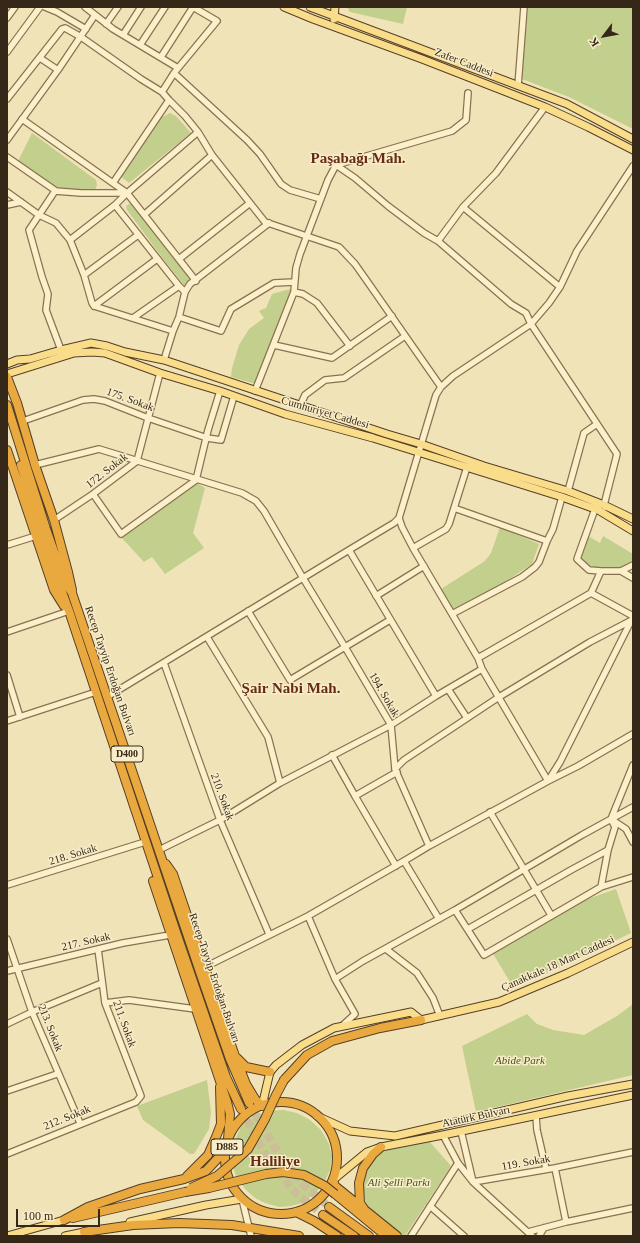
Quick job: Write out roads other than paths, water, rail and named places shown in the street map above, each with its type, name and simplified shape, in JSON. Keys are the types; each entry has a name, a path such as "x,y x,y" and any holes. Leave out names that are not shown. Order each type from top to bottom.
{"highway":[{"path":"7,377 17,402 35,465 54,520 72,592"},
{"path":"7,394 11,394 17,402"},
{"name":"Recep Tayyip Erdoğan Bulvarı","path":"7,405 56,558 64,580 72,592 230,1059 249,1103"},
{"name":"Recep Tayyip Erdoğan Bulvarı","path":"7,422 41,534 69,612 145,842 226,1077 241,1108"},
{"path":"8,454 54,590 61,604 69,612"},
{"path":"162,859 173,874 246,1084 255,1099 262,1106"},
{"path":"64,1220 88,1207 140,1189 184,1179 206,1172 220,1156 228,1139 230,1114 152,880 154,866"},
{"path":"185,1192 217,1176 238,1160 248,1149 284,1080 307,1055 332,1041 380,1028 421,1020"},
{"path":"235,1056 246,1067 270,1072"},
{"path":"184,1179 208,1155 221,1124 219,1080"},
{"name":"D885","path":"273,1103 296,1105 307,1109 317,1116 328,1130 336,1147 337,1159 333,1180 324,1194 311,1206 296,1212 277,1214 258,1210 242,1199 232,1186 226,1171 225,1155 228,1139 236,1125 248,1114 262,1106 273,1103"},
{"path":"366,1211 360,1203 359,1182 363,1168 373,1154 381,1147"},
{"path":"64,1220 266,1174 283,1172 304,1175 321,1184 336,1194 386,1236"},
{"path":"333,1180 335,1186 396,1236"},
{"path":"329,1207 369,1236"},
{"path":"296,1212 314,1221 337,1236"},
{"path":"323,1215 354,1236"},
{"path":"84,1232 133,1225 178,1223 232,1225 299,1236"}],"main road":[{"name":"Zafer Caddesi","path":"284,7 546,107 633,150"},
{"name":"Zafer Caddesi","path":"310,7 326,10 334,16 567,104 633,139"},
{"path":"334,27 335,7"},
{"path":"324,23 326,10"},
{"name":"Cumhuriyet Caddesi","path":"7,364 17,360 30,359 92,343 164,360 484,466 568,491 604,505 633,519"},
{"name":"Cumhuriyet Caddesi","path":"7,374 22,370 31,365 74,353 105,353 160,373 220,391 285,414 419,452 562,497 595,509 633,530"},
{"name":"Çanakkale 18 Mart Caddesi","path":"421,1020 499,1002 568,973 633,942"},
{"path":"262,1106 270,1072 276,1065 302,1045 334,1028 341,1026 411,1012 421,1020"},
{"path":"317,1116 350,1131 395,1136 568,1096 633,1084"},
{"name":"Atatürk Bulvarı","path":"333,1180 367,1152 381,1147 633,1095"},
{"path":"66,1236 206,1205 242,1199"},
{"path":"7,1236 64,1220"}],"street":[{"path":"7,18 15,7"},
{"path":"7,52 40,7"},
{"path":"45,7 57,12 86,29"},
{"path":"106,24 118,7"},
{"path":"123,35 141,7"},
{"path":"140,45 165,7"},
{"path":"161,57 193,7 217,21 174,73 162,92"},
{"path":"518,86 524,7"},
{"path":"89,8 106,24 178,68"},
{"path":"7,140 58,70 95,15"},
{"path":"7,99 62,29 65,28 81,37 162,92 198,132 212,155 265,222 339,247 354,264 392,316 441,387"},
{"path":"40,58 58,70"},
{"path":"174,73 247,140 260,154 281,184 290,190 321,199"},
{"path":"255,391 294,292 296,268 328,180 336,165 452,131 466,120 468,93"},
{"path":"113,183 169,100"},
{"path":"438,241 463,208 496,173 546,107"},
{"path":"22,119 127,193 145,214 196,281"},
{"path":"70,240 115,205 198,132"},
{"path":"145,214 212,155"},
{"path":"7,157 56,191 81,193 127,193"},
{"path":"336,165 355,178 388,206 424,233 438,241 512,304 526,313 531,324 617,454 604,505 607,515"},
{"path":"107,697 394,523 399,518 436,395 441,387 453,376 531,324 549,304 560,287 577,252 633,166"},
{"path":"56,191 29,230 29,236 48,294 46,310 61,350"},
{"path":"7,192 39,216 56,223 70,240 94,306 173,331"},
{"path":"7,205 21,202"},
{"path":"179,259 250,203"},
{"path":"115,205 179,286 186,292"},
{"path":"463,208 560,287"},
{"path":"164,360 190,284 196,281 269,223"},
{"path":"84,276 138,235"},
{"path":"94,306 157,259"},
{"path":"179,317 221,331 231,309 274,283 294,282"},
{"path":"133,318 179,286"},
{"path":"294,292 303,294 317,303 350,346"},
{"path":"274,345 332,358 392,316"},
{"path":"300,406 305,395 324,380 344,378 405,336"},
{"name":"172. Sokak","path":"54,520 93,494 137,461 160,373"},
{"path":"93,494 121,534 196,480 220,391"},
{"path":"207,438 221,440 234,396"},
{"name":"175. Sokak","path":"23,421 84,400 94,399 105,401 148,418 207,438"},
{"path":"568,491 584,433 597,424"},
{"name":"194. Sokak","path":"35,465 99,449 242,493 256,501 264,511 391,725 396,771 429,846"},
{"path":"414,548 446,529 449,524 467,467"},
{"path":"452,614 522,576 539,562 553,529 562,497"},
{"path":"454,508 547,541"},
{"path":"595,509 577,559 589,570 621,572 633,578"},
{"path":"399,518 402,527 424,566 478,658 482,669 548,781"},
{"path":"7,545 36,536"},
{"path":"349,550 436,696"},
{"path":"621,572 633,565"},
{"path":"376,596 424,566"},
{"path":"478,658 591,592 601,571"},
{"path":"591,592 632,618"},
{"path":"248,611 290,680 390,620"},
{"path":"7,632 69,612"},
{"path":"355,796 396,771 404,760 499,697 632,618"},
{"path":"548,781 560,762 632,618"},
{"path":"207,637 268,737 280,782"},
{"name":"210. Sokak","path":"164,663 220,820 269,934"},
{"path":"159,850 220,820 280,782 391,725 482,669"},
{"path":"7,675 20,717"},
{"path":"448,689 467,718"},
{"path":"7,721 96,692"},
{"path":"205,967 308,916 429,846 578,766 633,734"},
{"path":"332,755 396,866"},
{"path":"601,887 608,850 615,827 611,819 633,765"},
{"path":"335,979 523,869 633,807"},
{"path":"490,812 551,915"},
{"path":"611,819 626,829 633,842"},
{"name":"218. Sokak","path":"7,885 145,842"},
{"path":"468,929 608,850"},
{"path":"404,861 439,919"},
{"path":"455,910 484,955 601,887 633,877"},
{"path":"308,916 335,979 355,1014 341,1026"},
{"name":"217. Sokak","path":"7,971 98,949 170,935"},
{"name":"213. Sokak","path":"7,939 32,1012 80,1123"},
{"name":"211. Sokak","path":"98,949 105,1003 141,1096 136,1102"},
{"path":"386,949 417,973 433,998 440,1016"},
{"path":"7,1024 102,983"},
{"path":"105,1003 129,1000 195,1009"},
{"path":"7,1091 58,1074"},
{"name":"212. Sokak","path":"7,1154 80,1123 136,1102"},
{"path":"536,1116 537,1130 546,1169"},
{"path":"461,1131 473,1182"},
{"path":"442,1135 458,1163 473,1182 530,1234 544,1228 566,1222 633,1208"},
{"name":"119. Sokak","path":"473,1182 555,1168 633,1152"},
{"path":"411,1236 458,1163"},
{"path":"555,1168 566,1222"},
{"path":"242,1199 251,1236"},
{"path":"430,1206 464,1236"},
{"path":"539,1236 544,1228"}],"tunnel":[{"path":"249,1103 280,1156 291,1171 305,1186 329,1207"},
{"path":"241,1109 266,1155 280,1174 296,1193 323,1215"}],"district":[{"name":"Paşabağı Mah.","path":"358,159"},
{"name":"Şair Nabi Mah.","path":"291,689"},
{"name":"Haliliye","path":"275,1162"}],"park label":[{"name":"Abide Park","path":"520,1061"},
{"name":"Ali Şelli Parkı","path":"399,1183"}]}
